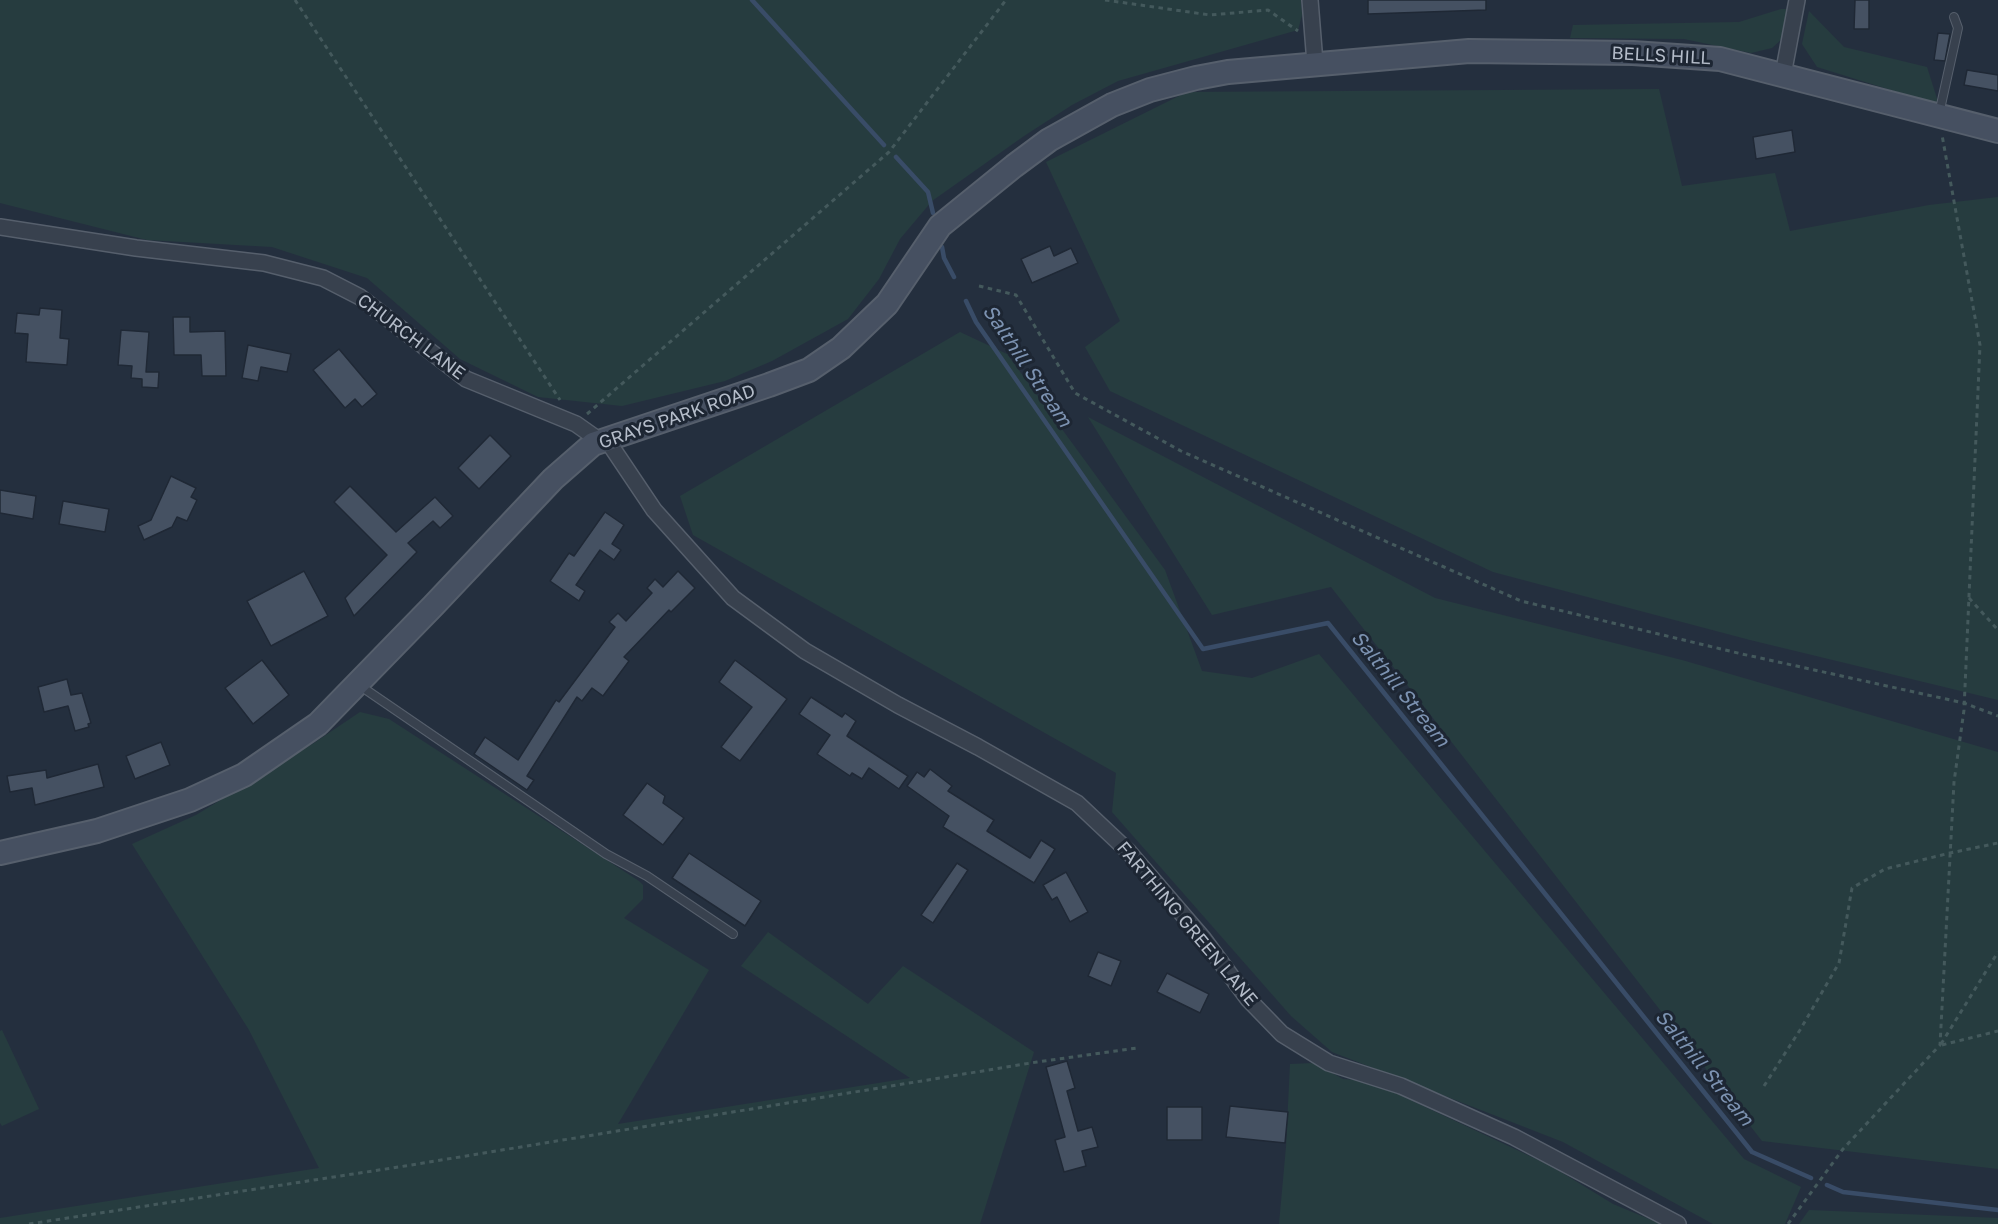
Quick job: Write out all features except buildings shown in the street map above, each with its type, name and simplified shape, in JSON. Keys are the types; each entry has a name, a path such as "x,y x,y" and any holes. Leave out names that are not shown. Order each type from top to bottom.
{"main road":[{"name":"BELLS HILL","path":"1315,63 1470,51 1633,53 1720,59 1998,131"},
{"name":"GRAYS PARK ROAD","path":"0,853 97,831 190,801 244,775 318,724 553,479 600,442 809,370 841,348 888,304 940,226 1049,140 1112,105 1150,90 1228,72 1315,63"}],"street":[{"path":"1310,0 1315,63"},
{"path":"1783,75 1797,0"},
{"name":"CHURCH LANE","path":"0,227 136,248 264,262 323,278 360,297 466,379 576,424 600,442"},
{"name":"FARTHING GREEN LANE","path":"600,442 654,510 733,598 805,651 1077,803 1130,852 1203,938 1248,999 1282,1034 1329,1063 1401,1086 1514,1137 1678,1224"}],"lane":[{"path":"1939,115 1959,28 1954,17"},
{"path":"357,684 606,854 647,876 733,934"}],"path":[{"path":"295,0 576,424 889,152 1006,0"},
{"path":"1105,0 1210,15 1268,10 1313,39"},
{"path":"1939,115 1980,345 1964,703 1954,782 1940,1045"},
{"path":"979,286 1016,296 1075,393 1181,451 1521,601 1754,657 1964,703 1998,716"},
{"path":"1969,598 1998,630"},
{"path":"1764,1086 1839,963 1852,888 1885,869 1998,843"},
{"path":"1788,1224 1843,1149 1940,1045 1998,952"},
{"path":"1940,1045 1998,1031"},
{"path":"29,1224 1036,1062 1137,1048"}],"green space":[{"path":"0,0 1301,0 1302,15 1298,30 1118,81 1072,105 1024,136 932,201 900,239 879,279 848,319 772,361 725,381 622,406 538,397 460,359 367,278 272,247 147,240 0,203"},
{"path":"1781,9 1790,9 1783,38 1772,48 1751,53 1684,39 1570,38 1573,25 1739,22"},
{"path":"1809,11 1844,47 1927,67 1939,105 1817,67 1802,44"},
{"path":"1659,89 1682,186 1775,173 1790,231 1929,205 1998,197 1998,700 1750,640 1493,572 1110,391 1085,347 1120,321 1046,162 1187,92"},
{"path":"960,332 1007,354 1165,570 1202,671 1252,678 1319,654 1744,1159 1801,1187 1785,1224 1713,1224 1563,1142 1332,1052 1291,1016 1112,812 1116,773 693,535 680,496"},
{"path":"1088,417 1435,598 1682,660 1998,752 1998,1169 1762,1141 1331,587 1212,615"},
{"path":"360,712 389,719 639,881 643,885 643,899 624,918 709,970 618,1124 910,1078 741,966 768,932 868,1004 903,966 1034,1052 980,1224 0,1224 0,1218 319,1168 249,1030 132,844 196,815"},
{"path":"2,1030 39,1109 2,1126 0,1123 0,1031"},
{"path":"1314,1063 1343,1079 1370,1081 1551,1166 1613,1204 1661,1224 1279,1224 1290,1064"},
{"path":"1809,1210 1998,1218 1998,1224 1799,1224"}],"waterway":[{"name":"Salthill Stream","path":"752,0 884,145"},
{"name":"Salthill Stream","path":"896,157 928,192 933,213"},
{"name":"Salthill Stream","path":"942,247 944,258 954,277"},
{"name":"Salthill Stream","path":"966,301 976,322 1203,649 1328,623 1752,1152 1811,1178"},
{"name":"Salthill Stream","path":"1827,1185 1843,1192 1998,1210"}]}
